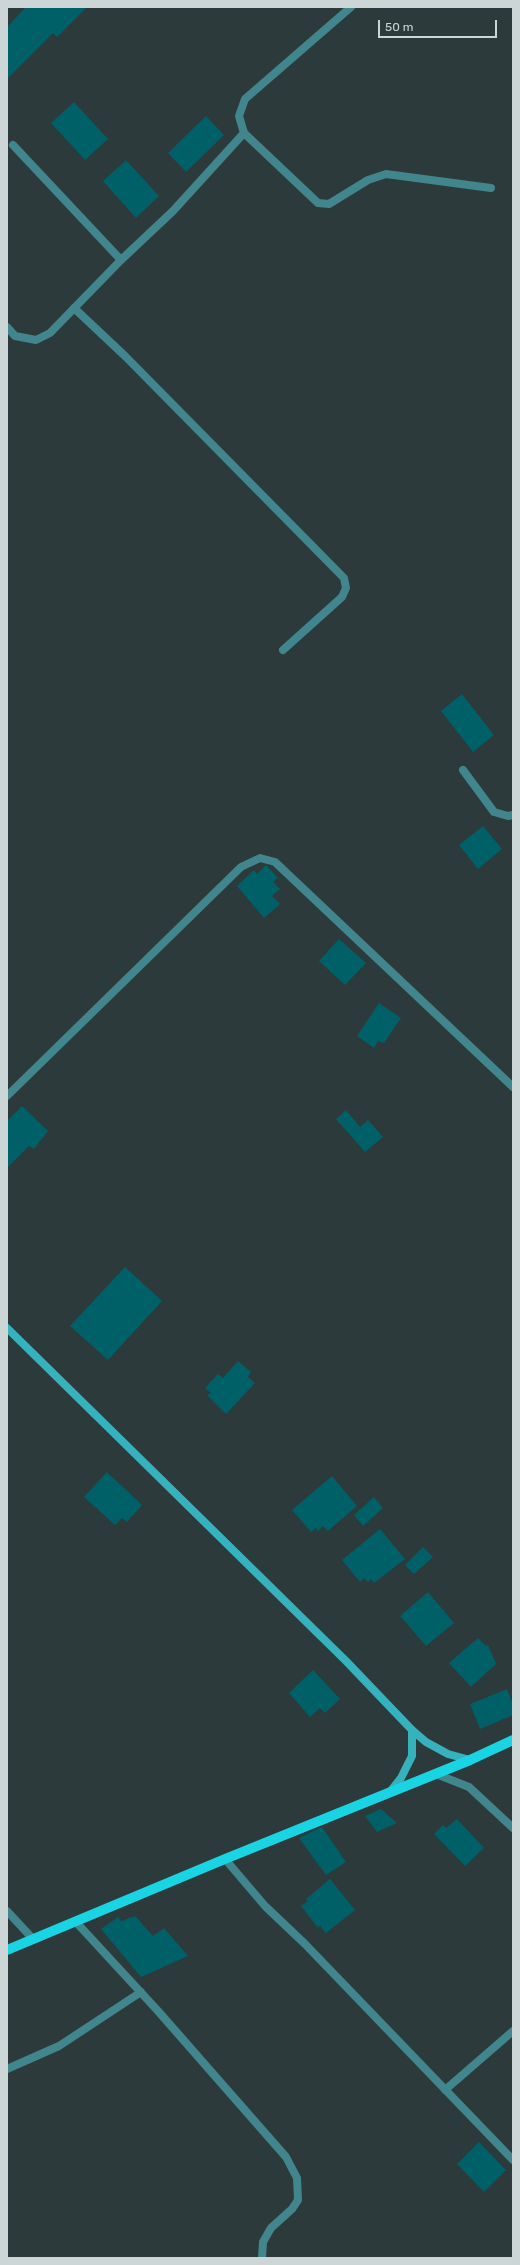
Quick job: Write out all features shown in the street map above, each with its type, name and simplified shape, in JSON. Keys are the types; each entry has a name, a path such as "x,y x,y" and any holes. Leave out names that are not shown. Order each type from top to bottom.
{"main road":[{"path":"7,1950 225,1859 470,1760 513,1740"}],"street":[{"path":"350,7 245,99 238,116 244,133 318,204 329,204 368,180 386,174 491,188"},
{"path":"7,327 15,336 36,340 50,333 121,260 173,211 244,133"},
{"path":"13,145 121,260"},
{"path":"74,308 125,356 344,578 346,588 342,597 283,650"},
{"path":"463,770 494,812 508,816 513,814"},
{"path":"7,1096 241,866 260,858 275,862 513,1087"},
{"path":"7,1328 335,1650 412,1730 426,1742 448,1754 470,1760"},
{"path":"390,1792 401,1778 412,1756 412,1730"},
{"path":"436,1774 469,1787 513,1828"},
{"path":"225,1859 265,1906 305,1944 513,2160"},
{"path":"7,1911 33,1939"},
{"path":"75,1921 141,1992 275,2143 292,2167 297,2178 298,2200 292,2209 271,2228 263,2242 262,2258"},
{"path":"7,2069 41,2055 78,2035 141,1992"},
{"path":"445,2090 513,2032"}],"building":[{"path":"26,7 87,7 57,37 53,33 7,79 7,27"},
{"path":"74,102 108,139 85,160 51,123"},
{"path":"206,116 224,135 186,172 168,153"},
{"path":"126,160 159,196 136,218 103,181"},
{"path":"462,694 494,735 473,752 441,711"},
{"path":"483,826 502,849 478,869 459,845"},
{"path":"266,865 278,878 273,882 280,889 272,896 280,904 264,918 237,886 254,870 257,874"},
{"path":"339,939 366,963 345,985 319,961"},
{"path":"379,1003 401,1018 384,1043 378,1041 374,1048 357,1036"},
{"path":"22,1106 48,1131 34,1149 29,1146 7,1168 7,1121"},
{"path":"346,1110 360,1127 368,1120 383,1137 365,1152 336,1119"},
{"path":"125,1267 162,1301 108,1360 70,1326"},
{"path":"238,1361 251,1372 248,1377 255,1383 226,1414 207,1395 211,1393 205,1388 218,1374 223,1378"},
{"path":"107,1472 142,1505 127,1522 122,1518 115,1525 84,1497"},
{"path":"332,1476 357,1506 328,1531 323,1526 318,1531 316,1528 311,1532 292,1510"},
{"path":"374,1497 383,1508 363,1526 354,1515"},
{"path":"380,1529 405,1559 374,1583 371,1579 368,1582 364,1578 360,1582 342,1560"},
{"path":"423,1547 433,1557 414,1574 405,1565"},
{"path":"428,1592 454,1623 426,1646 400,1616"},
{"path":"478,1638 486,1646 488,1645 496,1664 471,1687 449,1663"},
{"path":"313,1670 340,1699 325,1713 320,1708 310,1717 289,1693"},
{"path":"507,1689 513,1704 513,1715 480,1729 470,1704"},
{"path":"381,1809 397,1823 377,1832 365,1816"},
{"path":"457,1819 484,1848 465,1866 434,1834 443,1825 446,1828"},
{"path":"322,1827 346,1862 326,1875 299,1838"},
{"path":"330,1879 355,1910 326,1933 320,1926 318,1928 301,1906 308,1901 306,1899"},
{"path":"135,1916 153,1936 164,1928 188,1956 141,1977 101,1929 118,1917 121,1921"},
{"path":"479,2142 506,2170 484,2192 457,2164"}]}
